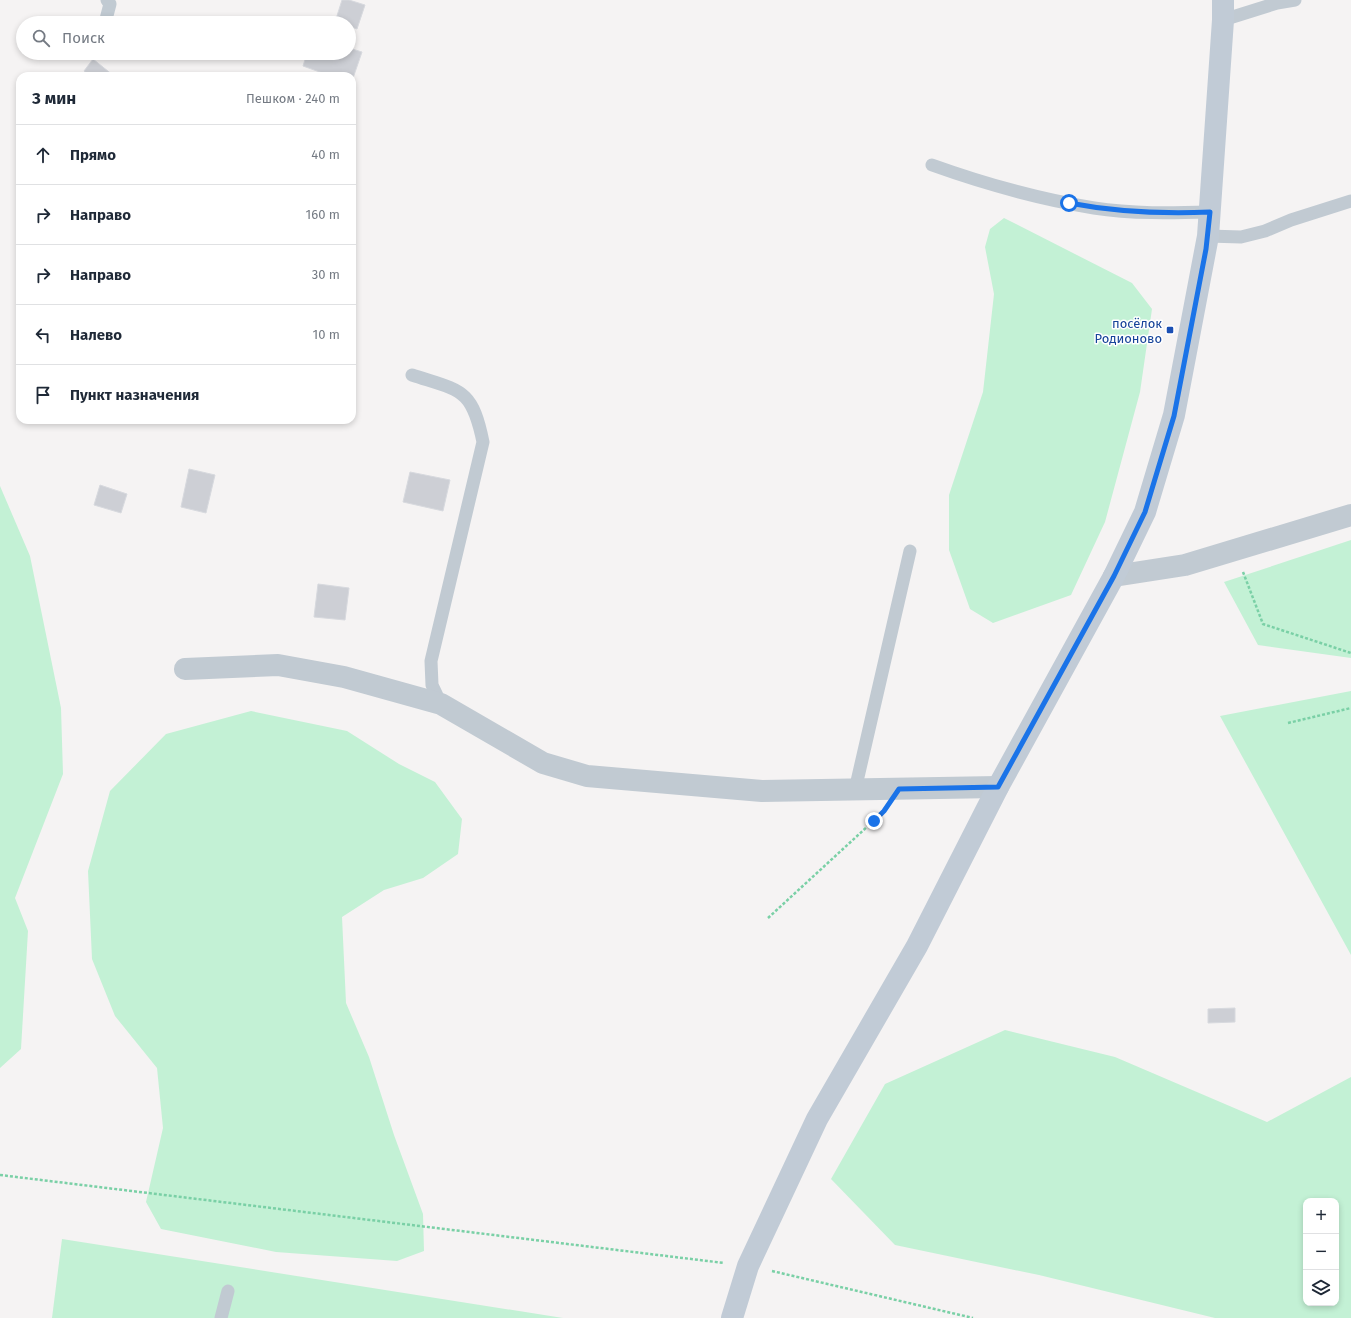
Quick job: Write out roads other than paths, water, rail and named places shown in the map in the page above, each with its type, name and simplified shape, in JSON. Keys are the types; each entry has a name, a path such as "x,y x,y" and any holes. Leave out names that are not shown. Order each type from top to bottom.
{"street":[{"path":"732,1318 748,1266 817,1119 917,946 998,787 1114,576 1145,512 1174,416 1208,236 1223,10"},
{"path":"1114,576 1185,565 1351,515"},
{"path":"185,670 278,665 344,676 441,704 543,763 587,776 762,791 998,787"}],"lane":[{"path":"107,0 110,4 107,16"},
{"path":"1223,10 1294,0"},
{"path":"932,165 983,183 1043,198 1096,208 1166,213 1210,212"},
{"path":"1208,236 1241,237 1265,231 1291,220 1351,202"},
{"path":"412,375 458,390 469,400 478,416 483,442 431,661 432,685 441,704"},
{"path":"855,790 910,551"},
{"path":"221,1318 228,1291"}],"place":[{"name":"посёлок Родионово","path":"1170,330"}]}
